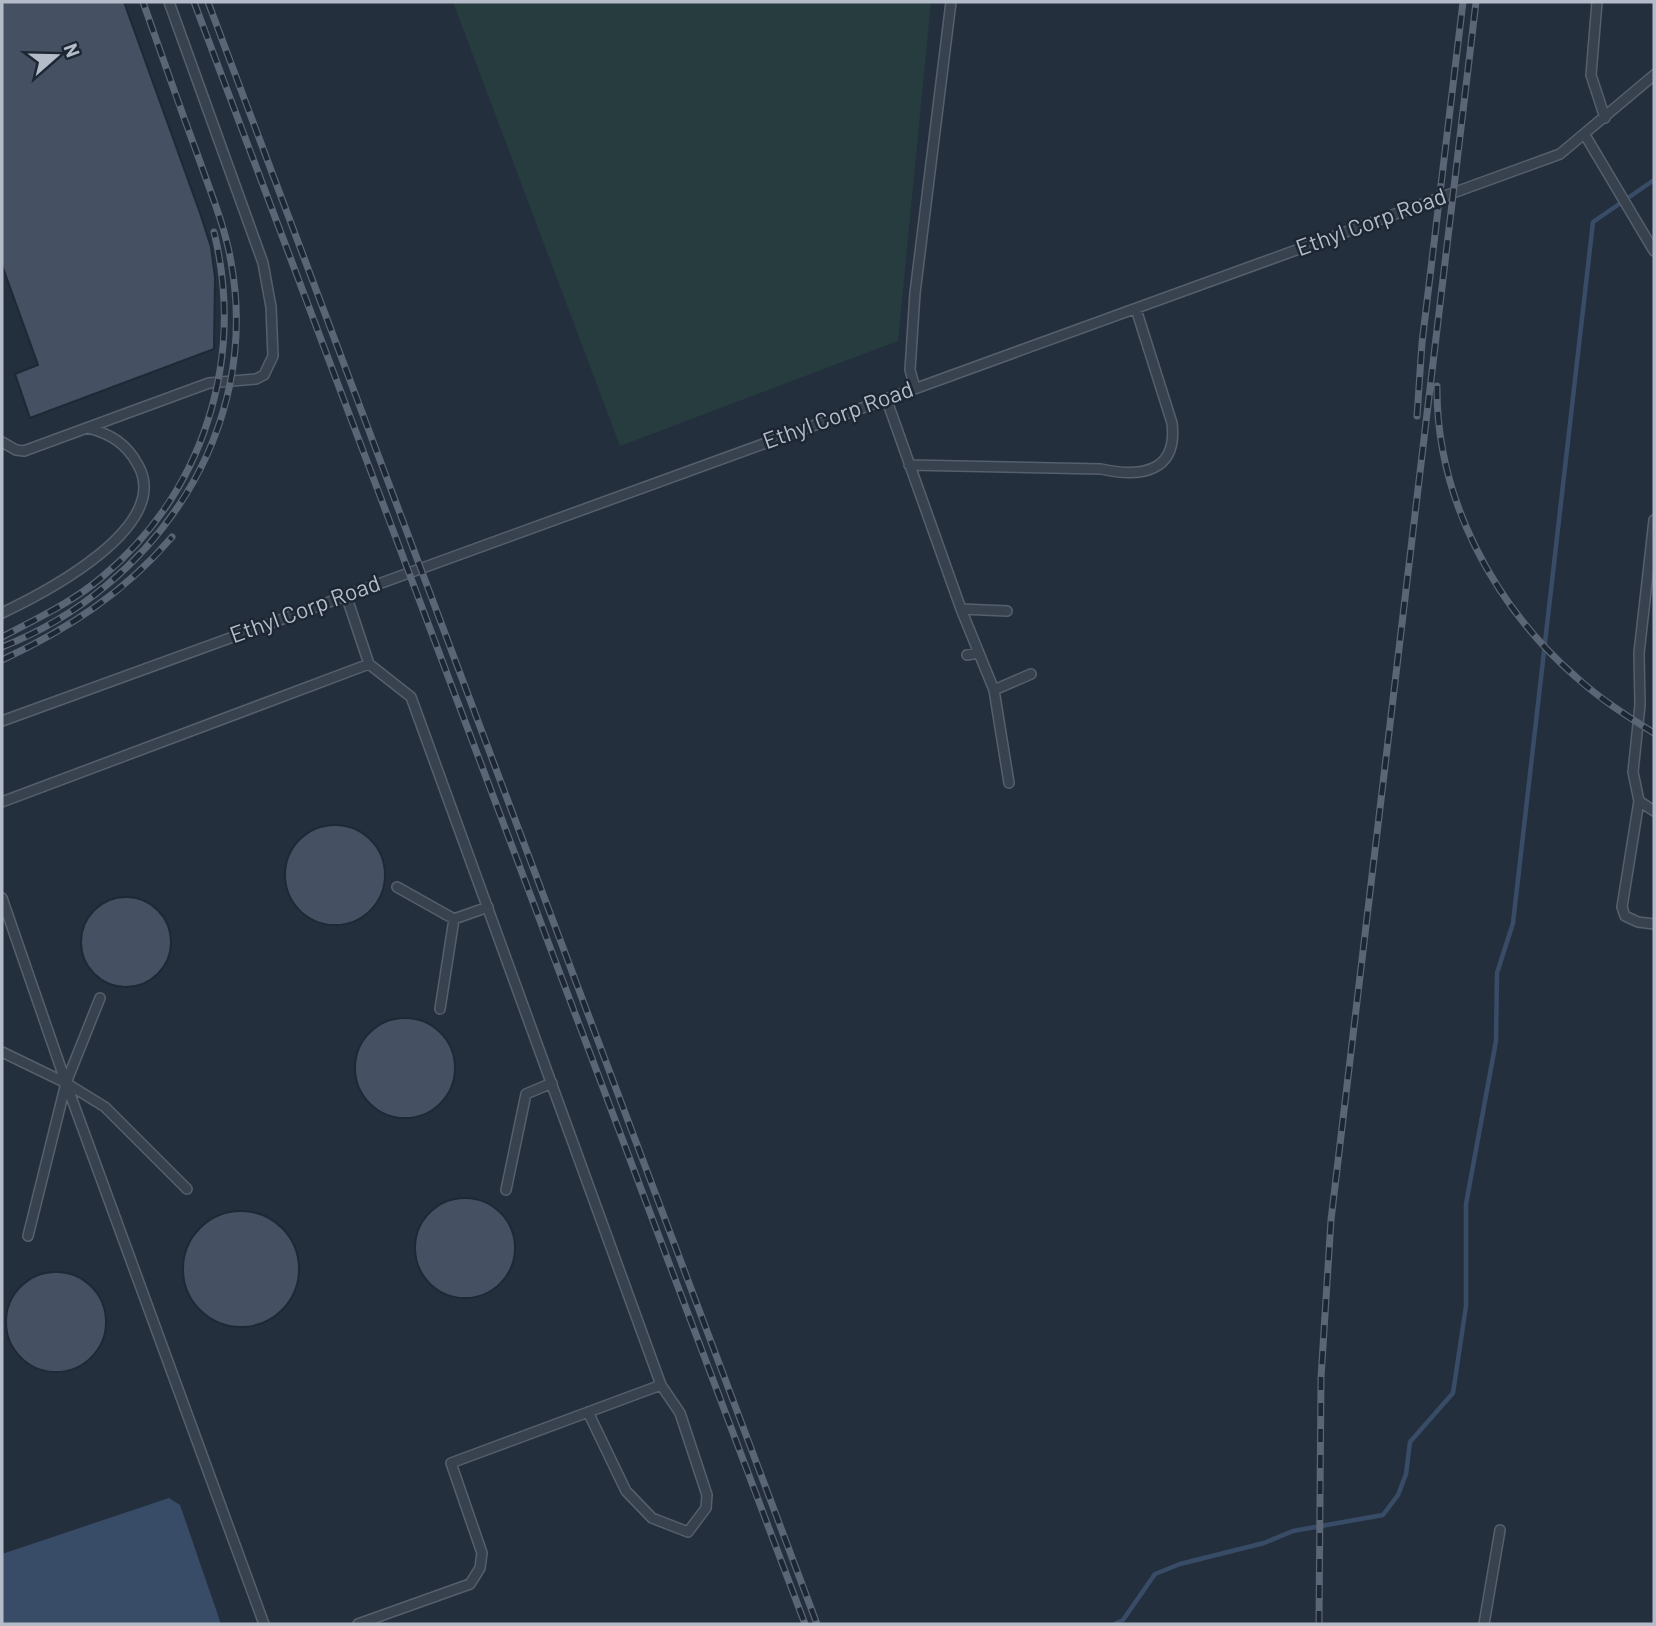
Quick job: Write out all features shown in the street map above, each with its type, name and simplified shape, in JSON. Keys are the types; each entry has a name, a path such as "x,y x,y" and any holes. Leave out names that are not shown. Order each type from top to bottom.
{"lane":[{"path":"2,442 16,450 24,451 209,383 256,379 264,375 273,356 270,296 262,263 169,2"},
{"path":"915,388 910,370 915,293 951,2"},
{"path":"1597,2 1591,75 1605,118"},
{"name":"Ethyl Corp Road","path":"2,721 1560,153 1585,135 1654,75"},
{"path":"1585,135 1654,251"},
{"path":"909,465 1088,468 1123,474 1152,469 1168,457 1174,441 1172,423 1136,309"},
{"path":"886,398 961,609 994,690 1009,783"},
{"path":"2,613 53,588 82,568 129,526 137,512 143,485 138,464 119,441 87,428"},
{"path":"1654,520 1639,653 1640,705 1633,772 1639,801 1622,907 1625,916 1637,922 1654,923"},
{"path":"346,595 369,664 411,697 662,1385 680,1413 707,1494 705,1508 688,1532 652,1518 626,1491 588,1412"},
{"path":"961,609 1007,611"},
{"path":"967,655 978,653"},
{"path":"2,802 369,664"},
{"path":"994,690 1031,674"},
{"path":"1639,801 1654,811"},
{"path":"397,887 454,919 488,907"},
{"path":"2,898 66,1083 264,1624"},
{"path":"440,1009 454,919"},
{"path":"28,1236 66,1083 100,998"},
{"path":"2,1052 66,1083 105,1107 187,1189"},
{"path":"506,1190 526,1094 552,1083"},
{"path":"358,1624 470,1584 480,1568 482,1553 451,1463 662,1385"},
{"path":"1484,1624 1500,1530"}],"green space":[{"path":"453,2 931,2 898,341 620,446"}],"water":[{"path":"169,1498 180,1505 221,1624 2,1624 2,1554"}],"building":[{"path":"2,2 124,2 200,213 211,247 215,277 214,349 30,418 15,374 38,365 2,265"},
{"path":"335,825 363,833 377,847 385,875 377,903 363,917 335,925 307,917 293,903 285,875 293,847 307,833"},
{"path":"126,897 143,901 158,910 167,925 171,942 167,959 158,974 143,983 126,987 109,983 94,974 85,959 81,942 85,925 94,910 109,901"},
{"path":"405,1018 433,1026 447,1040 455,1068 447,1096 433,1110 405,1118 377,1110 363,1096 355,1068 363,1040 377,1026"},
{"path":"465,1198 493,1206 507,1220 515,1248 507,1276 493,1290 465,1298 437,1290 423,1276 415,1248 423,1220 437,1206"},
{"path":"241,1211 263,1215 282,1228 295,1247 299,1269 295,1291 282,1310 263,1323 241,1327 219,1323 200,1310 187,1291 183,1269 187,1247 200,1228 219,1215"},
{"path":"56,1272 84,1280 98,1294 106,1322 98,1350 84,1364 56,1372 28,1364 14,1350 6,1322 14,1294 28,1280"}],"waterway":[{"path":"1115,1624 1123,1620 1155,1574 1180,1564 1264,1543 1293,1531 1383,1515 1398,1495 1406,1474 1410,1442 1453,1393 1466,1306 1466,1204 1496,1041 1497,973 1513,923 1593,222 1654,180"}],"railway":[{"path":"2,647 57,620 107,585 150,543 186,495 213,442 230,385 236,324 231,262 217,209 143,2"},
{"path":"194,2 805,1624"},
{"path":"208,2 817,1624"},
{"path":"1417,416 1422,343 1463,2"},
{"path":"1319,1624 1321,1378 1331,1220 1476,2"},
{"path":"2,637 67,602 102,577 137,543 167,505 190,464 208,421 219,375 224,328 222,280 214,232"},
{"path":"1437,386 1439,427 1447,468 1459,508 1495,583 1519,617 1576,677 1604,700 1654,733"},
{"path":"2,660 50,636 94,608 154,557 172,537"}]}
